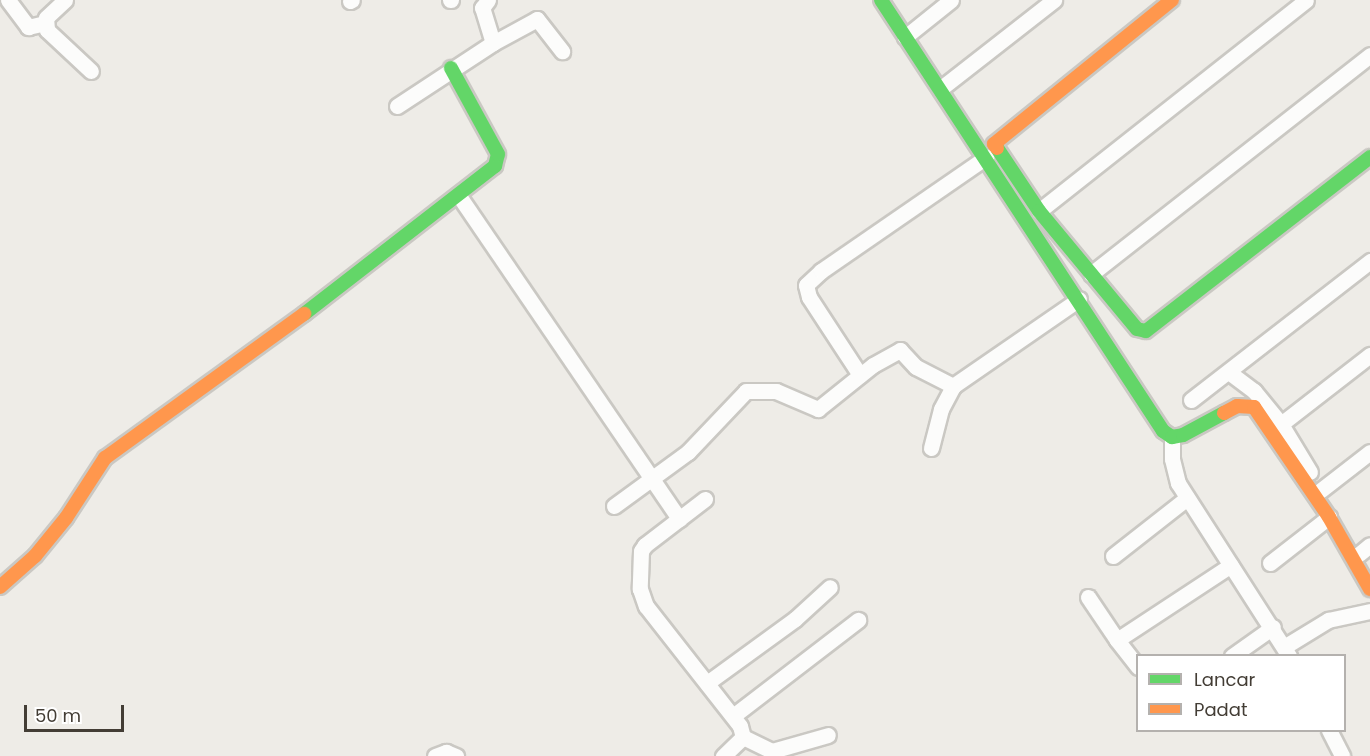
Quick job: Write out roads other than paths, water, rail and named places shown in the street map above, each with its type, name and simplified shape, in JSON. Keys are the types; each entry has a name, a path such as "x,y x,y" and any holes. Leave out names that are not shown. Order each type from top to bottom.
{"street":[{"path":"8,0 28,27 45,23 65,0"},
{"path":"488,0 482,8 493,43"},
{"path":"881,0 1079,298 1163,431 1172,437 1184,435 1237,405 1254,407 1329,517 1370,590"},
{"path":"904,37 951,0"},
{"path":"940,89 1054,0"},
{"path":"1172,0 994,144 1039,211 1137,330 1146,331 1370,157"},
{"path":"1039,211 1306,0"},
{"path":"397,106 451,68 537,19 562,51"},
{"path":"45,23 47,30 91,71"},
{"path":"1091,274 1370,55"},
{"path":"0,587 35,556 66,518 105,458 129,436 329,296 495,166 498,154 451,68"},
{"path":"860,375 809,297 806,285 821,271 986,157"},
{"path":"459,196 679,519"},
{"path":"1191,400 1230,373 1370,261"},
{"path":"931,448 941,409 953,386 1079,298"},
{"path":"614,506 703,438 720,415 746,391 776,391 818,409 860,375 900,350 916,367 953,386"},
{"path":"1281,424 1370,355"},
{"path":"1230,373 1254,391 1281,424 1321,490 1365,549 1370,572"},
{"path":"1172,437 1173,471 1187,498 1287,651 1328,620 1370,610"},
{"path":"1321,490 1370,452"},
{"path":"1113,556 1187,498"},
{"path":"705,500 641,551 641,599 733,716 743,737 772,751 828,735"},
{"path":"1270,563 1329,517"},
{"path":"1117,640 1231,565"},
{"path":"708,683 795,619 830,587"},
{"path":"1088,597 1136,666"},
{"path":"733,716 858,620"},
{"path":"1235,654 1273,627"},
{"path":"1330,732 1342,756"},
{"path":"723,756 743,737"},
{"path":"435,756 446,752 456,756"}]}
